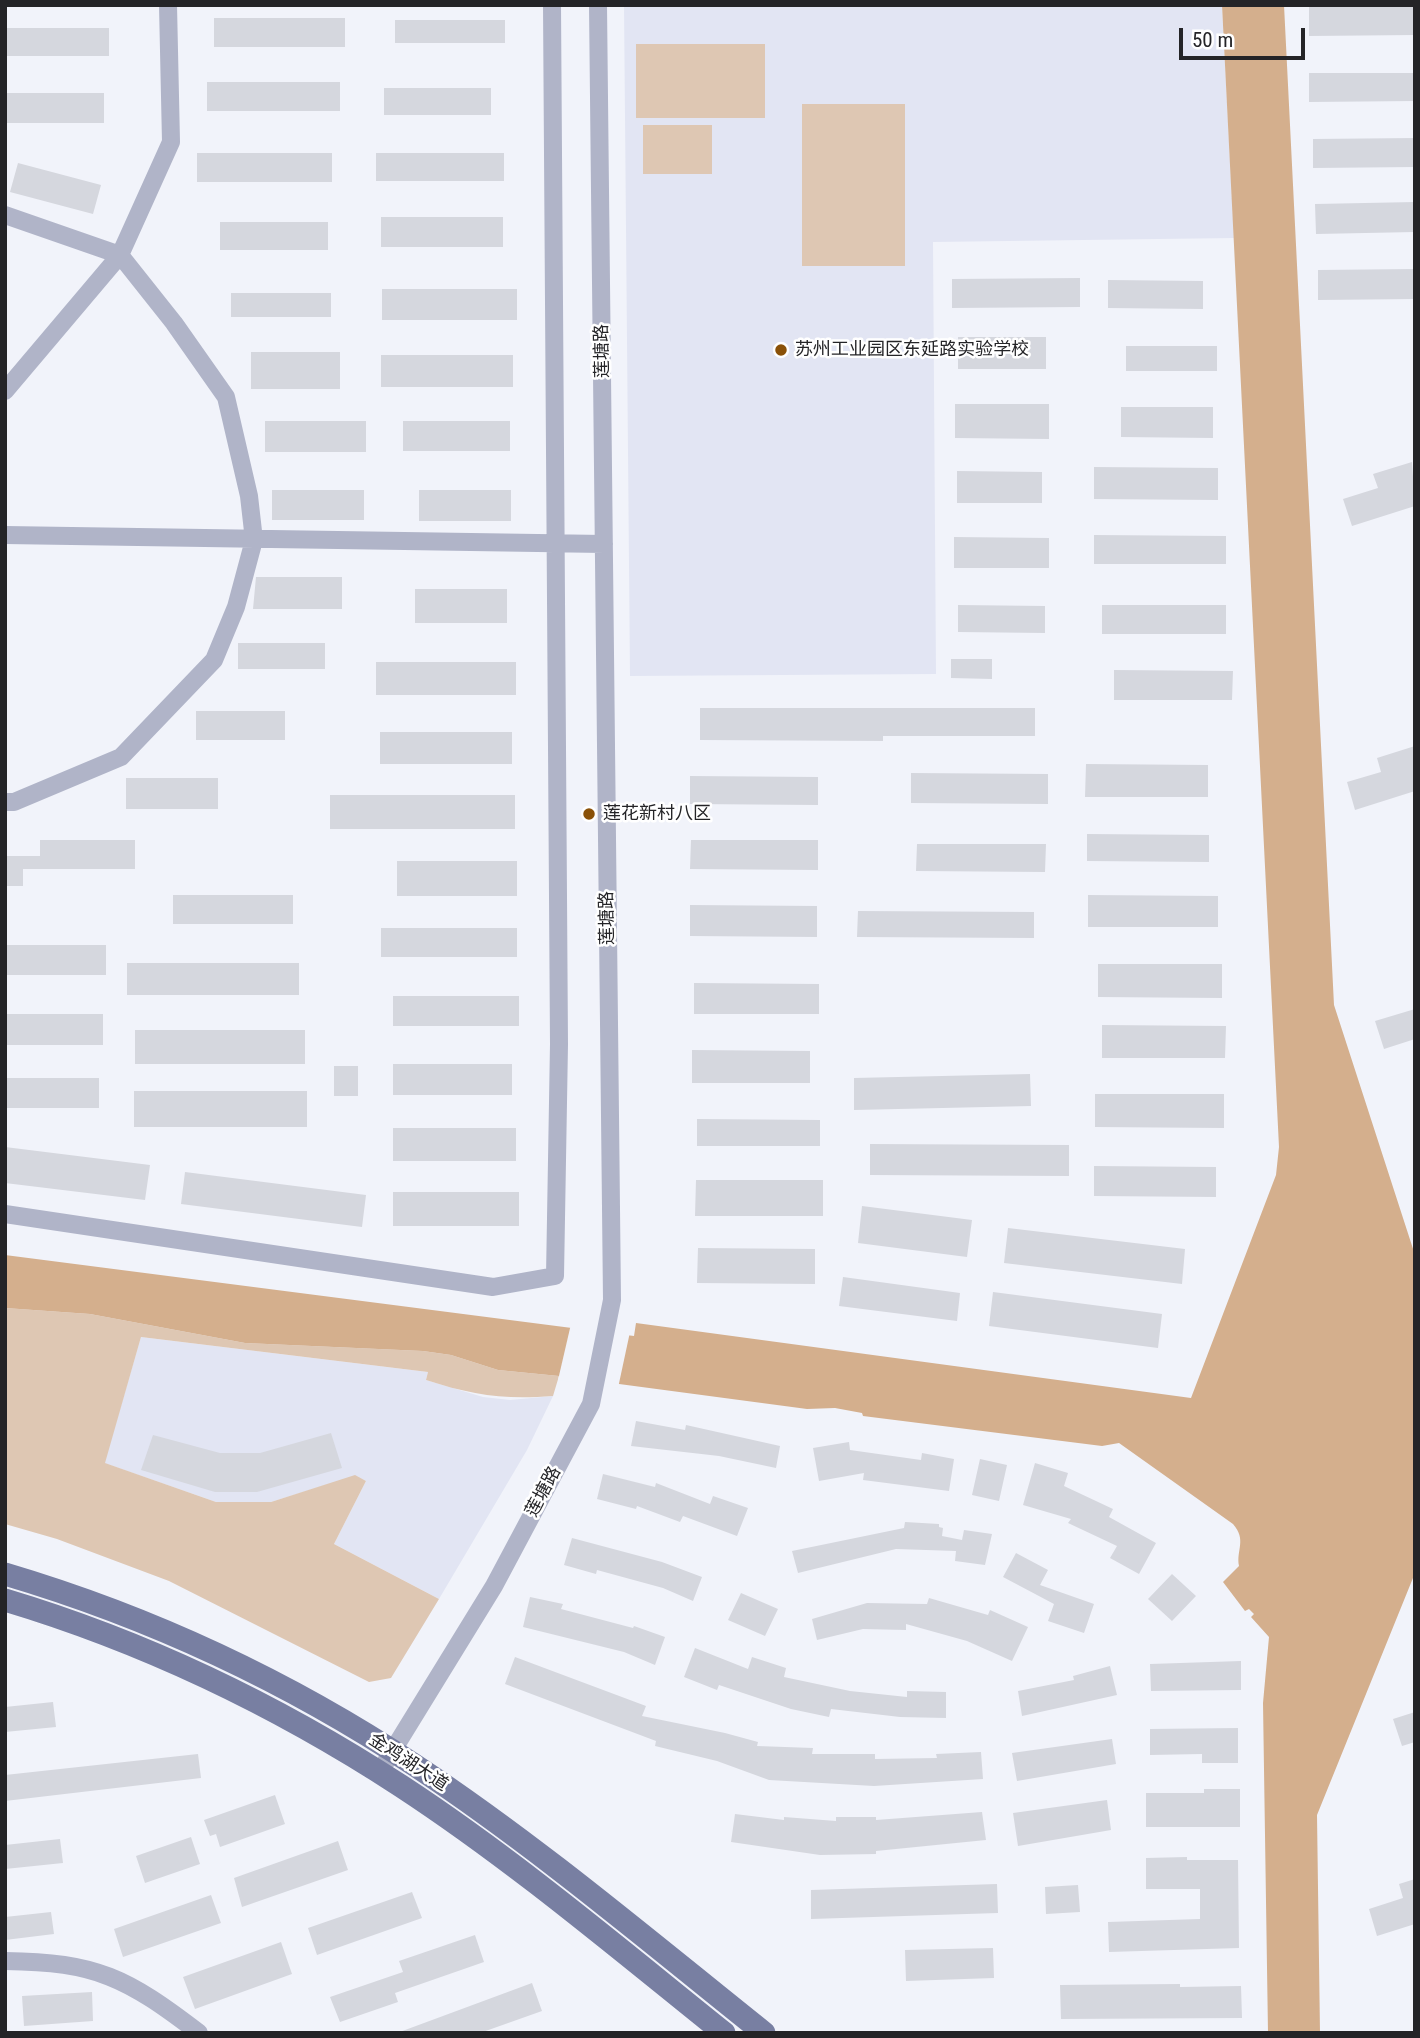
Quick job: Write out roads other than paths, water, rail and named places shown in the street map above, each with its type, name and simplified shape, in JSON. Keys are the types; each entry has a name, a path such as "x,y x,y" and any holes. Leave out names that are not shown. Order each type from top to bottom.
{"main road":[{"name":"金鸡湖大道","path":"5,1574 86,1598 214,1651 393,1752 542,1856 764,2033"},
{"name":"金鸡湖大道","path":"5,1600 78,1622 203,1674 379,1773 526,1875 724,2033"}],"street":[{"path":"5,391 120,254 171,142 168,5"},
{"path":"5,1214 493,1287 555,1276 559,1044 552,5"},
{"name":"莲塘路","path":"379,1773 494,1586 591,1404 612,1300 598,5"},
{"path":"5,215 120,254 174,323 226,397 249,496 254,541 236,607 214,660 205,670 121,757 14,802 5,802"},
{"path":"5,535 254,541 604,544"},
{"path":"5,1961 75,1965 106,1972 156,2000 199,2033"}],"place":[{"name":"苏州工业园区东延路实验学校","path":"781,350"},
{"name":"莲花新村八区","path":"589,814"}]}
